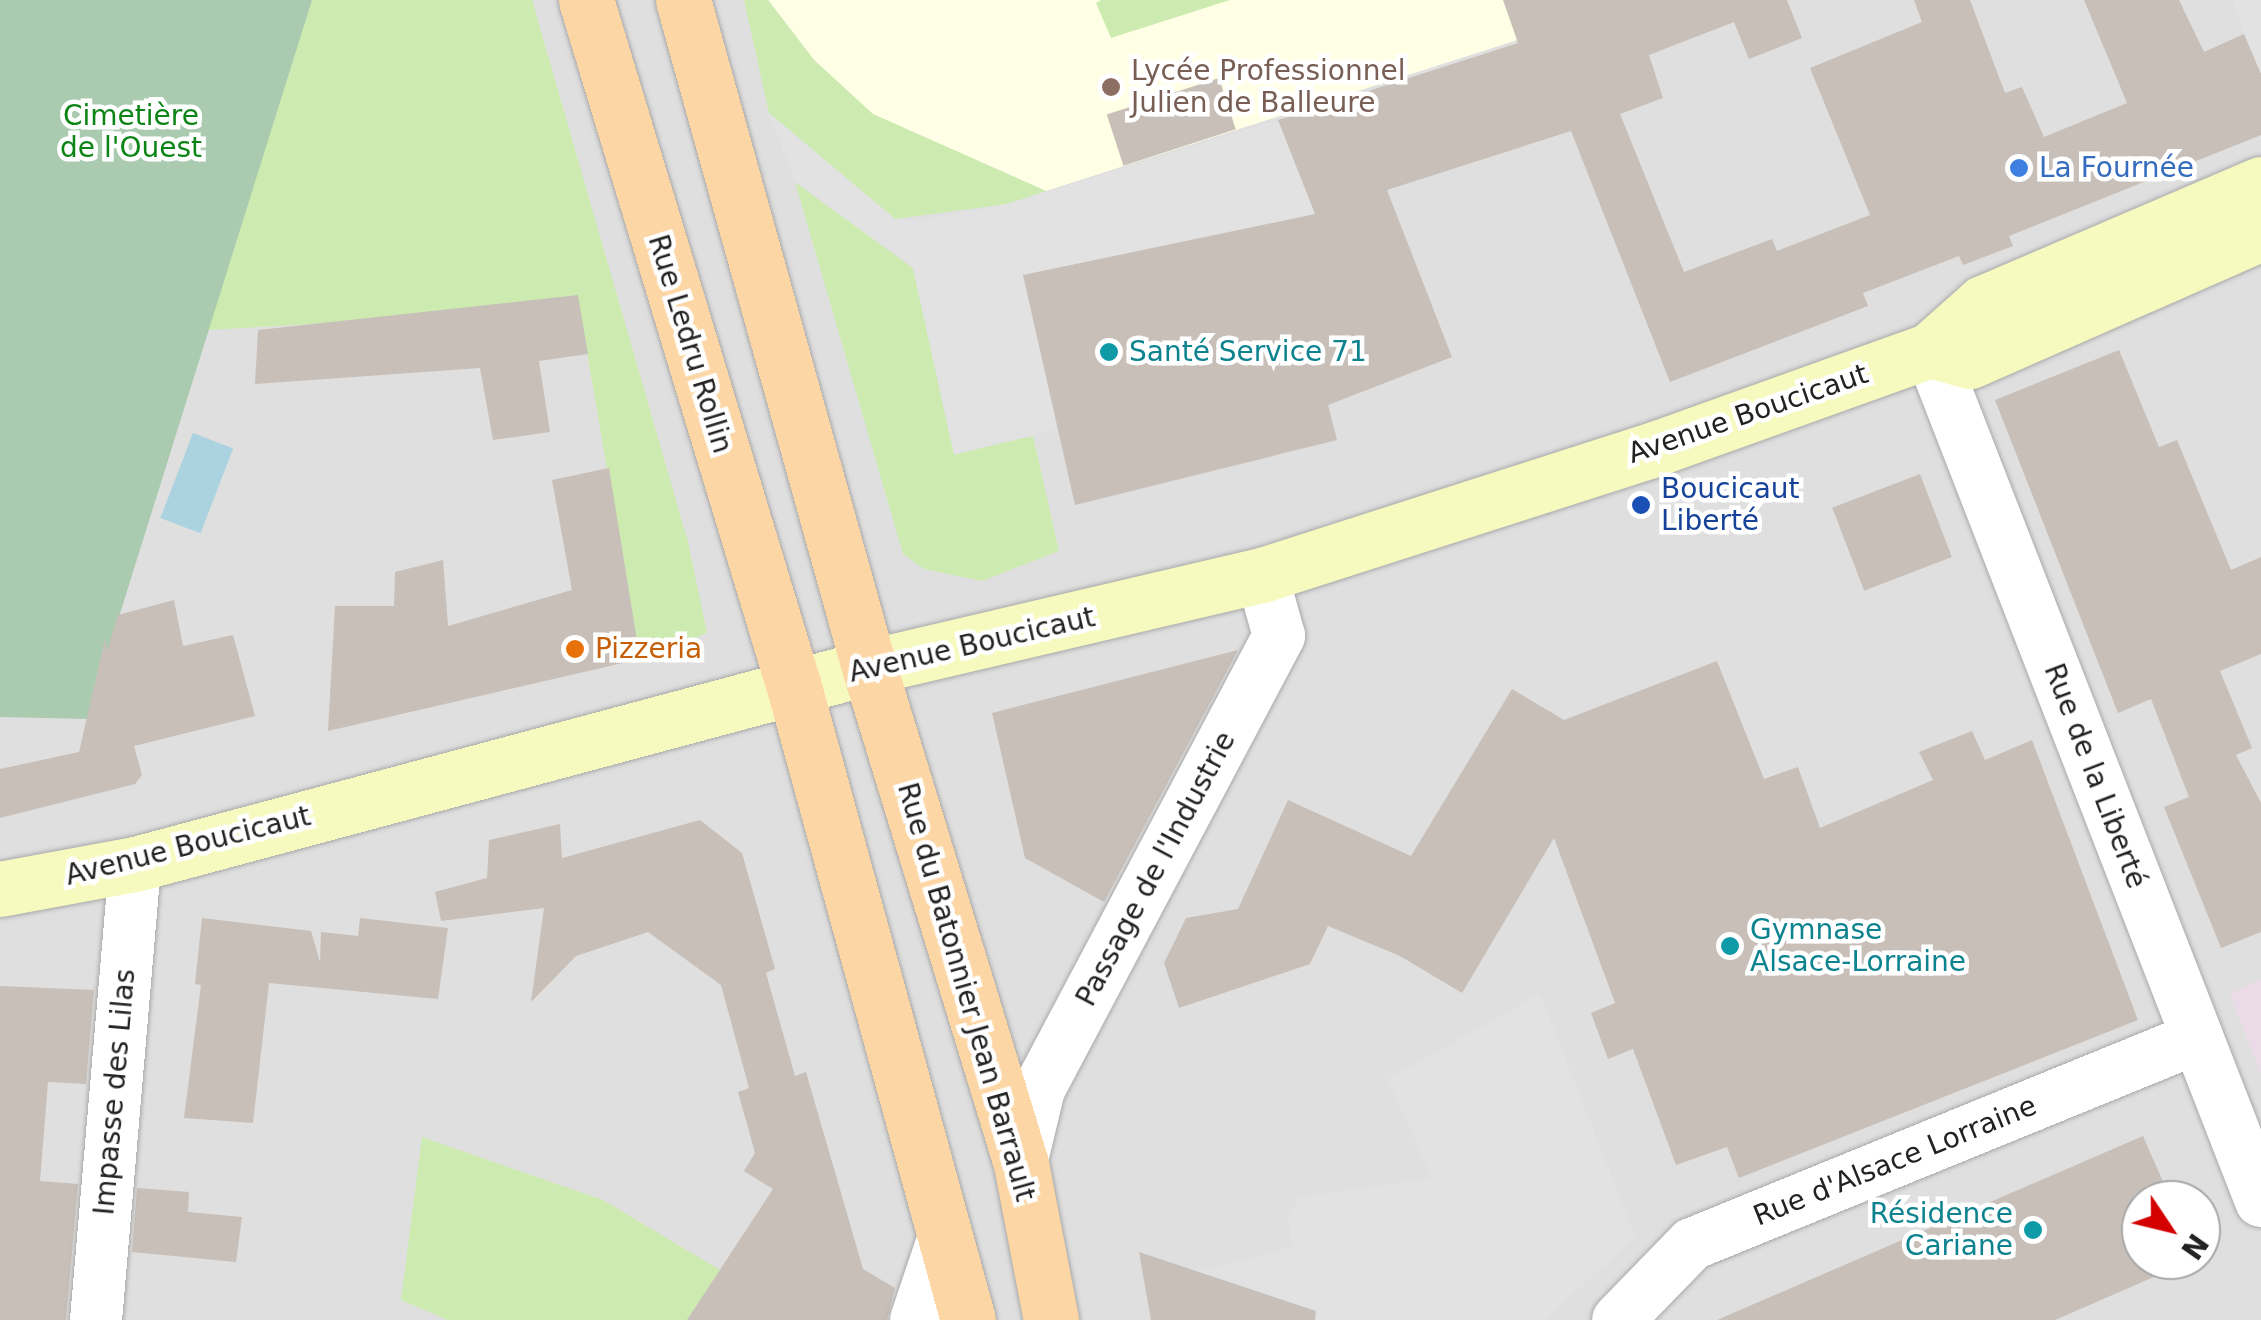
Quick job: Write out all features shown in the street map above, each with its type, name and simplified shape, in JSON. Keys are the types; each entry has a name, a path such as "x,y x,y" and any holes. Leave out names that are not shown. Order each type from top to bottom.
{"main road":[{"name":"Rue Ledru Rollin","path":"586,0 794,688"},
{"path":"682,0 870,667"},
{"name":"Avenue Boucicaut","path":"0,889 135,864 870,667 1262,576 1657,448 1930,350 1982,302 2261,184"},
{"path":"1930,350 1970,362 2261,234"},
{"name":"Rue du Batonnier Jean Barrault","path":"870,667 1021,1164 1050,1320"},
{"path":"794,688 968,1320"}],"street":[{"name":"Rue de la Liberté","path":"1930,350 2261,1201"},
{"name":"Passage de l'Industrie","path":"1021,1164 1039,1089 1279,636 1262,576"},
{"name":"Impasse des Lilas","path":"96,1320 135,864"},
{"name":"Rue d'Alsace Lorraine","path":"1618,1320 1692,1244 2197,1038"},
{"path":"916,1320 945,1234"}],"shaded area":[{"path":"0,0 2261,0 2261,1320 0,1320"},
{"name":"Lycée Professionnel Julien de Balleure","path":"768,0 1642,0 1046,191 872,114 814,60"},
{"path":"2233,0 2261,0 2261,74 2244,34"},
{"path":"769,113 895,219 913,222 1007,204 1278,120 1317,218 1023,275 1057,429 954,455 913,268 795,182"},
{"path":"2261,979 2261,1074 2230,994"},
{"path":"1540,994 1635,1236 1545,1320 1237,1320 1197,1272 1292,1247 1288,1216 1300,1197 1432,1178 1388,1079"}],"green space":[{"name":"Cimetière de l'Ouest","path":"0,0 312,0 87,719 0,717"},
{"path":"312,0 532,0 688,542 707,633 640,659 577,295 400,319 207,330"},
{"path":"744,0 768,0 814,60 873,114 1046,191 1007,204 895,219 769,113"},
{"path":"1230,0 1111,38 1096,3"},
{"path":"795,182 913,268 954,454 1033,436 1059,551 982,581 924,569 903,554"},
{"path":"422,1137 603,1200 720,1270 687,1320 448,1320 401,1300"}],"water":[{"path":"193,433 233,448 201,533 160,518"}],"building":[{"path":"1503,0 1787,0 1802,38 1749,59 1734,22 1649,55 1663,98 1620,114 1684,272 1772,239 1777,251 1870,215 1810,68 1922,22 1914,0 1970,0 2005,93 2022,87 2044,137 2127,103 2084,0 2179,0 2204,52 2244,34 2261,74 2261,135 2009,236 2013,246 1963,265 1959,256 1863,293 1868,306 1670,382 1571,131 1387,190 1452,357 1328,405 1337,440 1075,505 1023,275 1315,214 1278,120 1518,43"},
{"path":"1219,78 1236,129 1123,166 1107,114"},
{"path":"578,295 588,354 539,361 550,432 493,440 480,368 255,384 258,330"},
{"path":"2119,350 2159,447 2177,440 2231,570 2261,557 2261,654 2220,671 2252,748 2236,755 2261,803 2261,932 2221,948 2164,807 2189,797 2151,699 2118,713 1995,400"},
{"path":"609,468 640,659 328,731 335,606 394,606 395,572 443,560 448,626 572,590 552,480"},
{"path":"1920,474 1952,557 1864,591 1832,508"},
{"path":"174,600 183,646 233,635 255,716 134,746 142,775 135,784 0,818 0,769 79,752 105,639 107,651 118,615"},
{"path":"1238,650 1104,902 1025,858 992,713"},
{"path":"1717,661 1764,779 1798,767 1820,828 1933,780 1919,752 1972,731 1985,760 2032,740 2138,1020 1739,1178 1727,1147 1676,1165 1633,1049 1608,1059 1591,1013 1615,1003 1554,838 1462,993 1400,956 1328,926 1310,964 1179,1008 1164,963 1186,918 1238,909 1288,800 1411,856 1512,689 1564,720"},
{"path":"700,820 742,853 775,969 766,973 795,1076 806,1072 863,1269 895,1288 887,1320 687,1320 773,1189 744,1171 755,1153 738,1092 749,1088 721,985 648,932 576,956 531,1002 544,908 441,921 435,892 487,878 489,840 560,824 562,858"},
{"path":"202,918 311,931 320,962 321,932 358,936 360,918 448,928 438,999 269,983 253,1123 184,1118 201,985 195,984"},
{"path":"0,986 94,990 86,1084 48,1082 40,1181 78,1184 66,1320 0,1320"},
{"name":"Résidence Cariane","path":"2143,1136 2162,1180 2121,1180 2121,1280 2147,1280 2055,1320 1717,1320"},
{"path":"137,1188 189,1192 188,1212 242,1217 236,1262 132,1252"},
{"path":"1139,1252 1316,1311 1315,1320 1151,1320"}],"place":[{"name":"Lycée Professionnel Julien de Balleure","path":"1111,87"},
{"name":"La Fournée","path":"2019,168"},
{"name":"Santé Service 71","path":"1109,352"},
{"name":"Boucicaut Liberté","path":"1641,505"},
{"name":"Pizzeria","path":"575,649"},
{"name":"Gymnase Alsace-Lorraine","path":"1730,946"},
{"name":"Résidence Cariane","path":"2033,1230"}]}
